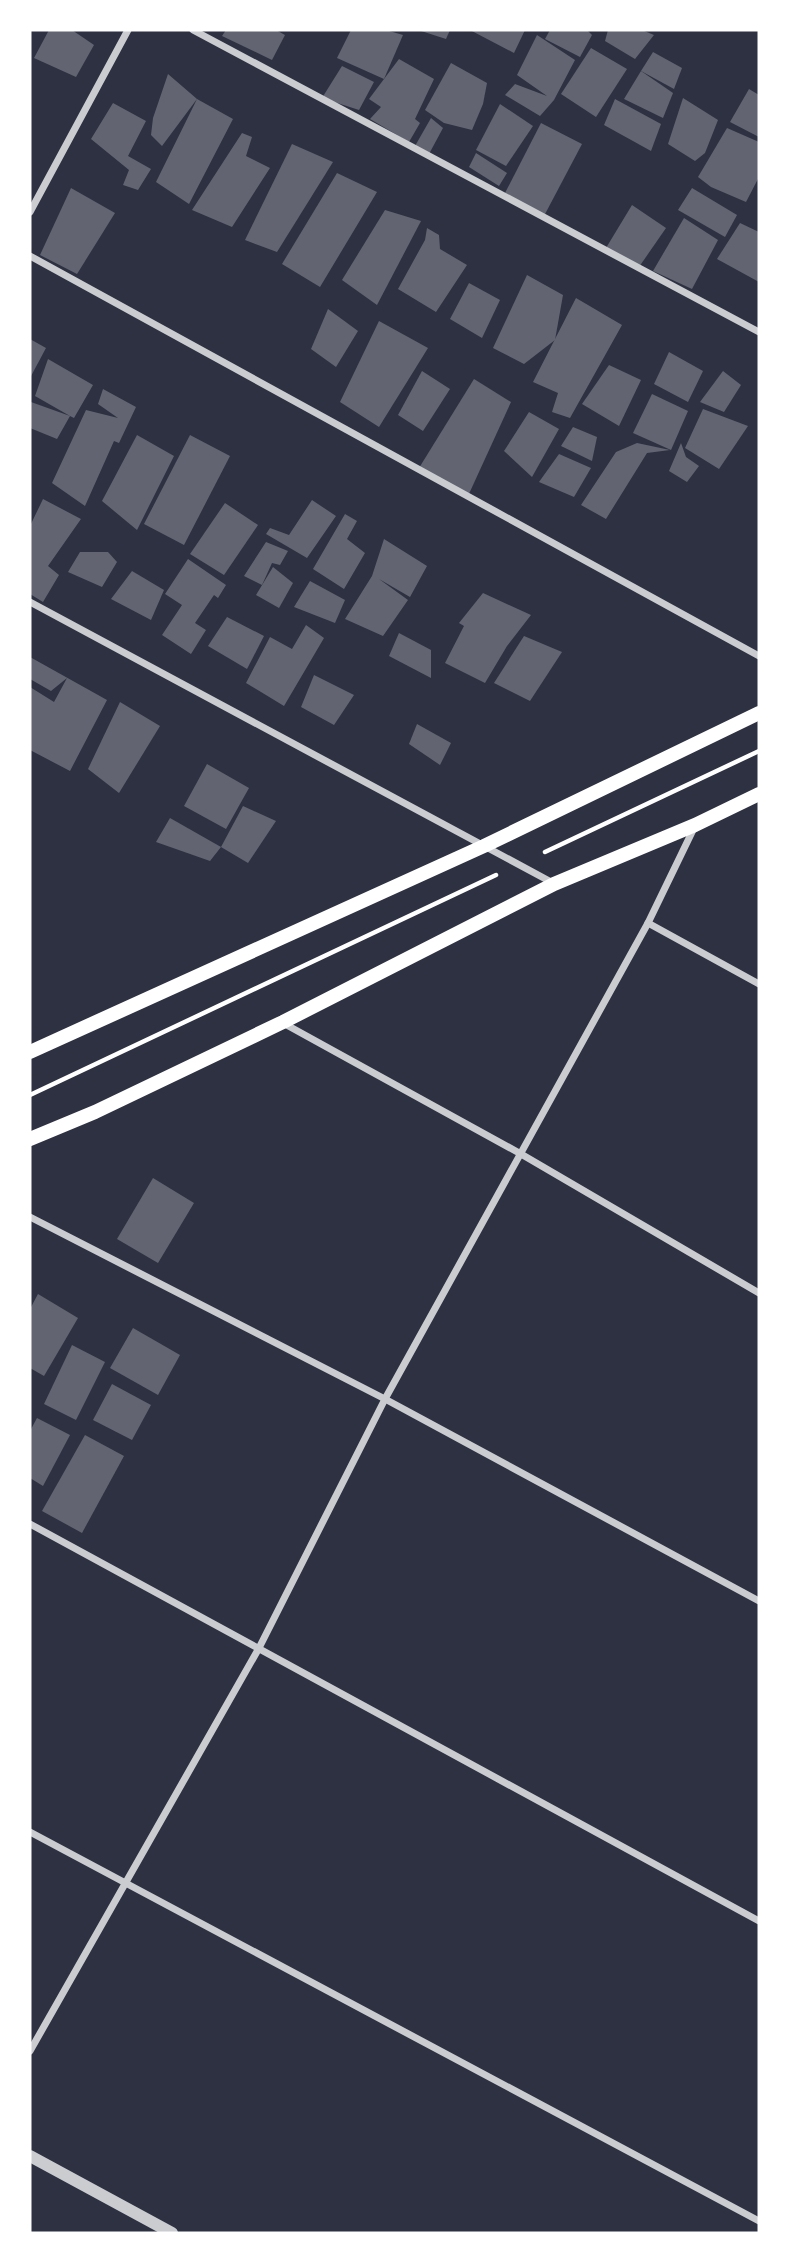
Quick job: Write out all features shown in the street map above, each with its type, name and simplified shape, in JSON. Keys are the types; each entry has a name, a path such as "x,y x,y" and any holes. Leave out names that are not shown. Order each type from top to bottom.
{"main road":[{"path":"30,1052 485,846 759,713"},
{"path":"30,1139 95,1112 283,1022 554,884 695,825 759,794"}],"street":[{"path":"30,212 128,30"},
{"path":"193,30 759,332"},
{"path":"30,256 759,656"},
{"path":"30,602 554,884"},
{"path":"30,2052 259,1648 384,1399 648,923 695,825"},
{"path":"648,923 759,985"},
{"path":"283,1022 521,1154 759,1293"},
{"path":"30,1217 384,1399 759,1601"},
{"path":"30,1524 759,1921"},
{"path":"30,1832 759,2221"},
{"path":"30,2156 172,2233"}],"path":[{"path":"30,1095 759,751"}],"building":[{"path":"49,30 72,30 94,45 76,77 34,58"},
{"path":"226,30 276,30 285,35 272,60 222,36"},
{"path":"351,30 386,30 403,35 384,79 337,58"},
{"path":"418,30 450,30 446,39"},
{"path":"470,30 525,30 514,53"},
{"path":"550,30 587,30 592,35 580,57 545,39"},
{"path":"608,30 642,30 654,35 635,59 605,41"},
{"path":"537,35 575,60 554,100 540,116 505,95 515,84 547,96 517,75"},
{"path":"591,48 627,69 596,117 561,94"},
{"path":"653,52 682,68 674,89 641,71"},
{"path":"399,59 434,79 415,119 420,123 409,142 370,119 381,107 369,99"},
{"path":"451,63 487,83 483,104 472,130 444,123 425,110"},
{"path":"342,66 374,82 359,110 322,98"},
{"path":"641,71 673,93 663,118 624,99"},
{"path":"168,74 197,99 162,146 151,135 153,118"},
{"path":"749,89 759,95 759,137 730,122"},
{"path":"683,98 718,120 705,153 695,161 668,144"},
{"path":"197,99 233,119 189,204 156,182"},
{"path":"615,99 661,124 651,151 604,125"},
{"path":"113,103 146,121 128,156 151,169 138,190 123,185 129,170 91,139"},
{"path":"500,104 533,126 506,166 476,150"},
{"path":"431,118 443,128 429,154 415,146"},
{"path":"541,123 582,144 544,216 504,195"},
{"path":"727,128 759,142 759,177 746,202 711,187 698,177"},
{"path":"242,133 252,137 246,156 270,168 232,227 192,210"},
{"path":"292,144 333,162 277,252 245,240"},
{"path":"476,153 507,173 499,186 469,167"},
{"path":"337,173 377,192 320,287 282,264"},
{"path":"71,188 115,213 77,274 40,255"},
{"path":"692,188 737,215 725,237 678,210"},
{"path":"632,205 666,228 639,267 606,248"},
{"path":"385,210 421,221 377,305 342,280"},
{"path":"684,218 718,240 692,289 653,271"},
{"path":"740,223 759,232 759,282 717,259"},
{"path":"427,228 439,235 440,249 467,265 436,312 398,289 425,240"},
{"path":"527,275 563,295 555,340 524,364 493,348"},
{"path":"469,283 500,300 482,338 450,319"},
{"path":"576,298 622,325 570,418 552,412 558,393 533,382"},
{"path":"328,309 358,331 336,367 311,349"},
{"path":"379,321 428,348 379,427 340,402"},
{"path":"30,339 46,348 30,378"},
{"path":"669,352 703,371 688,402 654,384"},
{"path":"48,359 93,385 74,418 35,396"},
{"path":"609,365 641,380 619,426 582,404"},
{"path":"422,371 450,389 423,431 398,415"},
{"path":"723,371 741,385 724,412 700,402"},
{"path":"474,379 511,402 468,496 419,468"},
{"path":"103,389 136,407 119,443 114,441 85,506 52,483 86,410 118,418 98,404"},
{"path":"652,394 688,411 671,450 633,433"},
{"path":"31,402 70,416 57,439 30,428"},
{"path":"703,409 748,426 719,469 685,448"},
{"path":"529,412 559,429 532,477 504,451"},
{"path":"573,427 597,437 592,461 561,446"},
{"path":"137,435 174,456 137,530 102,501"},
{"path":"190,435 230,456 184,545 144,524"},
{"path":"637,443 670,450 647,453 606,519 581,505 616,452"},
{"path":"681,443 686,457 699,466 687,482 669,471"},
{"path":"559,454 591,468 574,497 539,482"},
{"path":"43,499 81,519 48,566 59,575 43,602 30,594 30,526"},
{"path":"312,500 336,516 307,558 266,534 270,528 289,535"},
{"path":"225,503 258,525 224,575 190,554"},
{"path":"345,514 357,521 347,539 365,553 344,589 313,569"},
{"path":"384,539 427,566 410,597 379,579 408,600 383,636 345,619 372,576"},
{"path":"266,542 288,551 280,565 272,563 262,585 244,576"},
{"path":"80,552 108,552 117,562 102,587 68,572"},
{"path":"188,559 226,585 218,598 214,595 195,623 206,630 191,654 162,635 182,605 165,594"},
{"path":"273,567 293,583 279,608 256,595"},
{"path":"132,571 164,590 151,620 111,599"},
{"path":"310,581 345,600 335,623 294,607"},
{"path":"483,593 531,615 507,646 485,683 445,663 464,626 459,623"},
{"path":"227,617 264,636 247,669 208,646"},
{"path":"306,625 324,638 284,706 246,683 270,637 292,649"},
{"path":"399,633 431,650 431,678 389,656"},
{"path":"524,636 562,652 530,701 494,683"},
{"path":"30,657 107,700 70,771 30,750 30,687 54,702 67,678 51,691 30,679"},
{"path":"314,675 354,695 334,725 301,707"},
{"path":"120,702 160,726 119,793 88,769"},
{"path":"417,724 451,743 440,765 409,744"},
{"path":"207,764 249,788 226,829 184,806"},
{"path":"243,806 276,821 248,863 221,847"},
{"path":"170,818 221,847 210,861 156,842"},
{"path":"153,1178 194,1203 158,1263 117,1239"},
{"path":"38,1294 78,1318 44,1376 30,1368 30,1309"},
{"path":"133,1328 180,1355 158,1395 110,1368"},
{"path":"72,1345 105,1362 76,1420 44,1404"},
{"path":"112,1384 151,1405 132,1440 93,1420"},
{"path":"37,1418 70,1435 43,1486 30,1478 30,1431"},
{"path":"85,1435 124,1456 82,1533 42,1511"}]}
